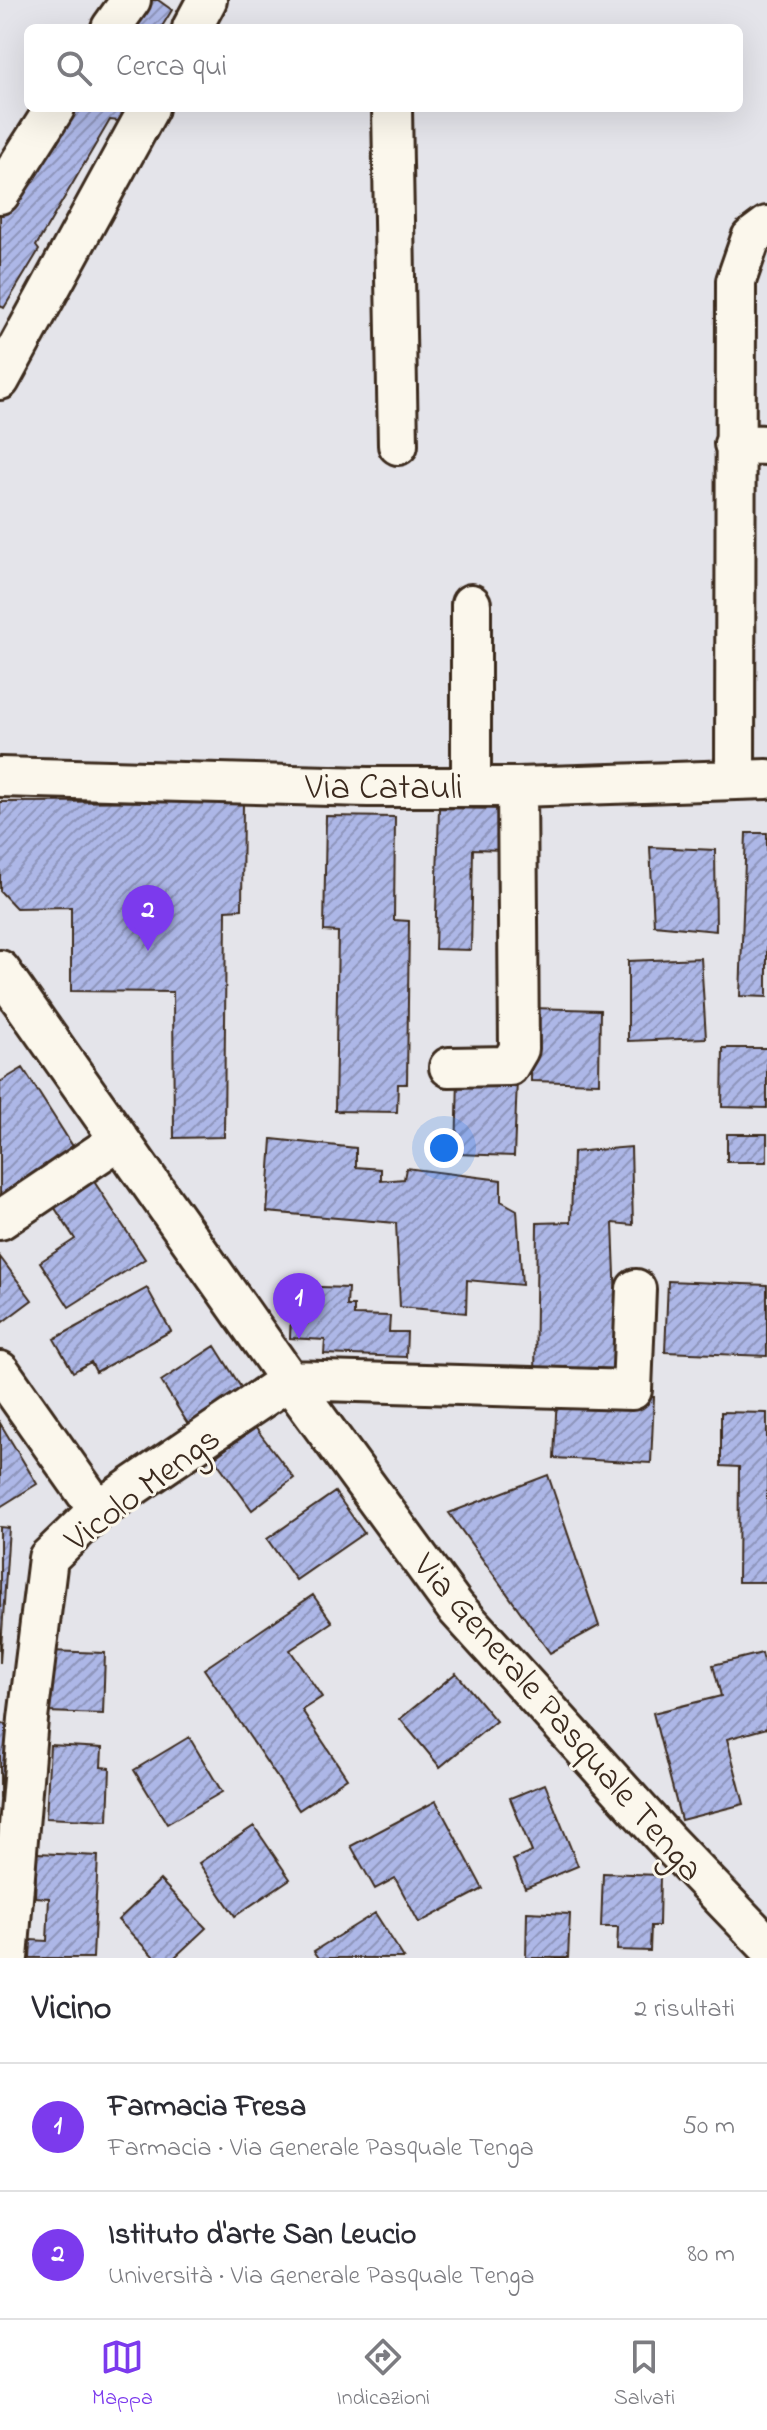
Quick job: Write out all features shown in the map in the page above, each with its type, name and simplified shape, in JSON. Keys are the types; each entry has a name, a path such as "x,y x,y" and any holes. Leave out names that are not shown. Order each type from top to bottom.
{"street":[{"path":"114,24 131,0"},
{"path":"194,24 207,0"},
{"path":"0,194 52,112"},
{"path":"0,380 147,112"},
{"path":"392,112 398,445"},
{"path":"751,779 751,444 736,281 751,238 767,226"},
{"path":"471,604 471,786"},
{"name":"Via Catauli","path":"0,777 368,787 517,787 751,779"},
{"path":"449,1067 509,1066 519,1049 517,787"},
{"name":"Via Generale Pasquale Tenga","path":"0,970 289,1380 455,1607 668,1842 767,1945"},
{"path":"0,1220 119,1140"},
{"path":"289,1380 632,1390 636,1289"},
{"path":"0,1371 98,1510"},
{"name":"Vicolo Mengs","path":"8,1958 14,1716 48,1558 98,1510 289,1380"}],"building":[{"path":"142,0 158,0 172,10 163,24 122,24"},
{"path":"65,112 125,112 119,121 110,120 36,246 39,250 4,308 0,306 0,208"},
{"path":"243,801 242,909 226,910 224,1137 174,1138 173,992 71,991 71,907 16,908 0,891 0,802"},
{"path":"439,808 504,809 503,850 473,849 471,950 435,949"},
{"path":"326,816 395,817 394,920 409,921 407,1084 398,1084 397,1112 335,1111 338,932 324,931"},
{"path":"746,833 767,833 767,997 740,996"},
{"path":"650,847 715,850 716,931 654,925"},
{"path":"701,958 706,1038 628,1041 628,961"},
{"path":"532,1008 600,1010 599,1083 531,1081"},
{"path":"723,1048 767,1048 767,1108 722,1107"},
{"path":"23,1068 74,1148 0,1195 0,1082"},
{"path":"458,1078 517,1080 514,1156 456,1154"},
{"path":"727,1134 767,1134 767,1162 727,1162"},
{"path":"272,1139 356,1148 356,1167 381,1169 381,1181 404,1179 406,1168 501,1180 501,1201 517,1210 522,1285 467,1280 466,1313 400,1307 396,1223 267,1212"},
{"path":"631,1147 633,1225 613,1223 619,1379 535,1381 537,1223 571,1222 573,1152"},
{"path":"91,1177 145,1259 69,1307 40,1262 75,1239 51,1202"},
{"path":"0,1257 32,1300 0,1324"},
{"path":"668,1281 767,1285 767,1356 665,1352"},
{"path":"292,1286 348,1288 347,1306 354,1306 354,1315 390,1316 389,1332 407,1332 406,1357 324,1354 325,1340 290,1338"},
{"path":"147,1288 171,1331 96,1372 91,1362 73,1372 54,1339"},
{"path":"215,1346 249,1400 195,1435 161,1381"},
{"path":"557,1393 654,1397 651,1463 554,1458"},
{"path":"721,1412 767,1413 767,1582 738,1582 739,1467 721,1466"},
{"path":"0,1423 37,1484 0,1507"},
{"path":"255,1427 294,1478 252,1510 214,1458"},
{"path":"548,1475 599,1626 550,1653 449,1513"},
{"path":"335,1492 364,1533 296,1580 267,1539"},
{"path":"0,1527 9,1528 0,1663"},
{"path":"313,1595 332,1622 290,1650 322,1697 302,1710 347,1778 299,1810 204,1669"},
{"path":"48,1651 105,1653 103,1714 47,1712"},
{"path":"762,1653 767,1673 767,1728 727,1739 744,1804 681,1820 653,1713 721,1696 713,1665"},
{"path":"456,1673 496,1721 440,1767 400,1719"},
{"path":"0,1723 13,1725 0,1799"},
{"path":"189,1737 222,1792 167,1824 134,1770"},
{"path":"50,1745 102,1748 101,1767 110,1768 108,1821 46,1818"},
{"path":"545,1784 578,1866 525,1888 513,1860 532,1852 510,1798"},
{"path":"436,1801 483,1889 419,1923 395,1878 375,1889 351,1846"},
{"path":"254,1826 290,1879 235,1916 199,1863"},
{"path":"37,1853 98,1856 93,1958 30,1958 31,1940 47,1941 49,1898 35,1897"},
{"path":"603,1873 660,1875 659,1926 651,1926 650,1951 617,1950 618,1927 601,1927"},
{"path":"160,1880 206,1928 174,1958 155,1958 118,1920"},
{"path":"527,1912 570,1914 568,1958 526,1958"},
{"path":"375,1913 404,1958 319,1958 314,1951"}],"place":[{"name":"Istituto d'arte San Leucio","path":"148,951"},
{"name":"Farmacia Fresa","path":"299,1339"}]}
